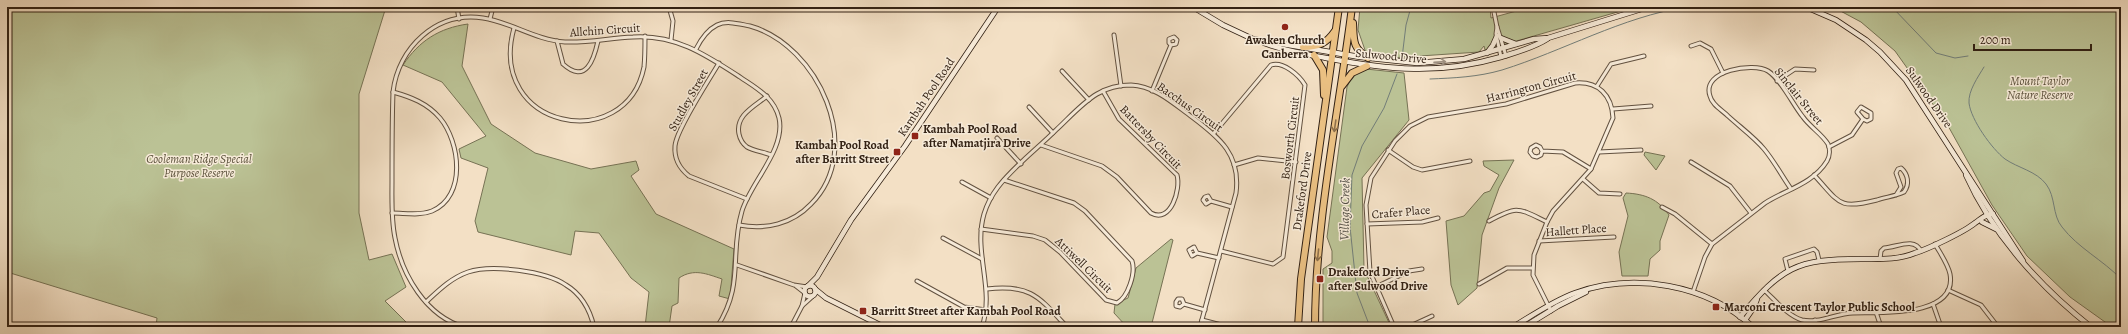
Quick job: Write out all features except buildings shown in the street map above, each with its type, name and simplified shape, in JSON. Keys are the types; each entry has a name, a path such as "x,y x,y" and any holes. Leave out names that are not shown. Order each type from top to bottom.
{"highway":[{"name":"Drakeford Drive","path":"1298,327 1299,304 1339,7"},
{"name":"Drakeford Drive","path":"1314,327 1320,234 1352,9"},
{"path":"1352,9 1354,44 1359,51 1368,58"},
{"path":"1303,47 1316,47 1323,44 1336,28"},
{"path":"1314,55 1324,72 1325,108"},
{"path":"1341,88 1352,73 1367,66"}],"main road":[{"name":"Kambah Pool Road","path":"807,286 817,277 851,220 905,146 998,7"},
{"name":"Sulwood Drive","path":"1193,7 1223,25 1253,39 1275,47 1314,55 1345,58 1368,58 1425,63 1449,61 1484,55 1534,39 1548,38"},
{"name":"Sulwood Drive","path":"1345,58 1367,66 1400,69 1432,70 1464,66 1532,47 1548,38 1648,7"},
{"name":"Sulwood Drive","path":"1806,7 1851,29 1894,65 1923,104 1965,170 2000,232 2016,254 2050,290 2091,327"},
{"path":"1484,55 1490,50 1499,37 1518,44"},
{"name":"Sulwood Drive","path":"1253,39 1303,47 1332,56"},
{"name":"Sulwood Drive","path":"1990,215 2023,261"},
{"path":"1982,222 1990,215"},
{"path":"1740,317 1764,290 1788,271 1803,263 1819,260 1897,258 1921,252 1990,215"},
{"path":"1975,223 1982,222 1992,225 2000,232"},
{"name":"Kambah Pool Road","path":"815,289 817,277"},
{"path":"1513,327 1575,293 1612,285 1640,283 1660,285 1693,292 1723,306 1753,327"},
{"path":"826,298 808,296 805,293 807,286 812,286 826,298 884,327"},
{"path":"812,296 815,289"},
{"path":"1745,320 1754,307 1757,299"},
{"path":"1526,326 1549,308"}],"street":[{"path":"457,7 459,18"},
{"path":"490,20 493,7"},
{"path":"669,7 673,21 671,40"},
{"path":"1494,7 1503,56"},
{"name":"Allchin Circuit","path":"464,327 443,318 426,302 409,278 400,258 394,238 392,214 392,92 396,74 408,49 418,39 433,27 459,18 475,17 490,20 538,37 557,41 598,41 645,36 671,40 696,49 767,96 777,112 780,128 777,144 746,199 739,225 737,265 730,304 717,327"},
{"path":"696,49 706,33 721,23 728,22 742,24 764,32 786,45 805,63 817,80 830,107 833,129 833,159 830,173 816,200 801,213 782,223 760,227 739,225"},
{"path":"514,28 510,50 510,66 516,83 531,103 540,110 557,118 568,121 597,118 615,109 628,98 638,84 644,67 645,36"},
{"path":"1114,35 1121,86"},
{"path":"557,41 560,59 563,64 570,70 578,71 592,64 598,41"},
{"path":"1691,46 1700,43 1710,47 1723,73 1714,78 1710,84 1709,94 1712,101 1763,147 1791,189"},
{"path":"1152,90 1171,45"},
{"path":"1549,308 1535,282 1532,268 1539,241 1553,210 1591,169 1611,123 1612,108 1607,95 1597,86 1611,64 1644,56"},
{"name":"Studley Street","path":"719,63 679,132 675,146 676,157 682,170 689,176 746,199"},
{"name":"Bosworth Circuit","path":"1214,133 1267,68 1275,64 1283,65 1302,80 1305,85 1284,253 1280,261 1269,263 1221,250"},
{"name":"Sinclair Street","path":"1723,73 1732,70 1760,68 1769,72 1803,118 1826,141 1829,147"},
{"path":"1777,81 1795,69 1814,70"},
{"path":"1062,71 1089,100"},
{"name":"Harrington Circuit","path":"1394,327 1376,287 1368,263 1368,187 1375,170 1388,150 1410,126 1428,117 1506,104 1575,83 1586,83 1597,86"},
{"name":"Bacchus Circuit","path":"982,327 986,310 986,289 982,259 981,229 991,198 1004,180 1089,100 1103,91 1121,86 1137,86 1152,90 1214,133 1226,147 1234,165 1236,188 1200,327"},
{"name":"Battersby Circuit","path":"1041,145 1102,166 1117,177 1151,213 1157,216 1166,214 1172,206 1178,182 1177,175 1119,119 1103,91"},
{"path":"392,92 418,100 439,117 454,143 457,160 451,192 441,205 425,213 392,214"},
{"path":"767,96 744,114 738,129 744,145 771,155"},
{"path":"1612,108 1651,106"},
{"path":"1029,107 1053,133"},
{"path":"1862,107 1871,113 1872,116 1869,121 1863,118 1857,112 1862,107"},
{"path":"1693,292 1705,257 1712,244 1772,198 1791,189 1814,175 1827,161 1829,147 1852,135 1863,118"},
{"path":"997,138 1021,164"},
{"path":"1536,145 1540,147 1542,151 1541,155 1537,157 1532,156 1530,150 1532,146 1536,145"},
{"path":"1388,150 1413,168 1422,170 1470,161"},
{"path":"1599,152 1641,150"},
{"path":"1542,151 1563,152 1591,169"},
{"path":"1234,165 1258,158 1296,162"},
{"path":"1691,162 1730,186 1751,213"},
{"path":"1814,175 1836,198 1846,205 1858,205 1896,195 1904,192 1908,183 1907,178 1901,168 1896,173 1901,187 1896,195"},
{"path":"1583,179 1599,193 1620,194"},
{"name":"Attiwell Circuit","path":"981,229 1041,238 1060,252 1106,300 1114,303 1119,302 1127,293 1133,269 1132,261 1085,211 1066,200 1004,180"},
{"path":"962,182 991,198"},
{"path":"1211,201 1232,207"},
{"path":"1662,207 1676,214 1712,244"},
{"path":"1489,221 1509,210 1517,209 1547,222"},
{"name":"Crafer Place","path":"1367,224 1422,222 1438,218"},
{"name":"Hallett Place","path":"1539,241 1614,237"},
{"path":"944,238 982,259"},
{"path":"1880,259 1881,251 1884,248 1912,243 1918,245 1921,252"},
{"path":"1764,290 1797,318 1815,320 1841,314 1905,311 1933,304 1940,301 1948,290 1950,281 1950,272 1935,244"},
{"path":"1788,271 1785,259 1800,253 1814,249 1817,252 1819,260"},
{"path":"1198,253 1218,258"},
{"path":"737,265 794,285 807,286"},
{"path":"426,302 452,281 467,273 490,268 501,268 551,278 567,285 586,306 594,327"},
{"path":"1479,284 1508,268 1532,268"},
{"path":"1376,287 1409,272 1422,269"},
{"path":"917,281 964,307 986,310"},
{"path":"791,327 802,306 805,293 794,285"},
{"path":"986,289 1009,287 1031,293 1046,304 1067,327"},
{"path":"1948,290 1981,305 1998,327"},
{"path":"802,306 812,296"},
{"path":"1184,304 1205,310"},
{"path":"1933,304 1941,327"},
{"path":"1876,312 1882,327"},
{"path":"1408,327 1432,316"},
{"path":"1202,320 1230,327"},
{"path":"1524,320 1526,326"},
{"path":"1815,320 1817,327"}],"green space":[{"name":"Cooleman Ridge Special Purpose Reserve","path":"7,7 386,7 359,94 359,213 369,260 392,254 406,287 385,301 411,327 156,327 157,318 7,272"},
{"path":"1360,7 1490,7 1491,18 1531,7 1635,7 1485,50 1484,46 1479,52 1390,58 1366,53 1358,30"},
{"name":"Mount Taylor Nature Reserve","path":"1833,7 2121,7 2121,327 2112,327 2070,297 2027,256 1992,205 1947,124 1895,51 1861,22"},
{"path":"468,24 462,66 491,124 535,153 591,169 636,161 639,170 631,176 656,214 734,249 730,299 719,296 722,279 711,275 690,273 679,278 678,303 672,306 669,327 645,327 649,292 631,278 599,233 575,231 571,255 478,232 475,221 488,168 461,158 459,149 486,136 442,82 403,65 416,49 431,37 439,32"},
{"path":"1366,69 1404,73 1409,120 1362,178 1364,269 1391,327 1323,327 1323,269 1332,263 1332,251 1327,237 1347,87 1352,76"},
{"path":"1645,152 1665,156 1656,170 1644,155"},
{"path":"1514,160 1499,188 1482,235 1477,288 1458,305 1451,285 1446,221 1464,216 1484,193 1490,191 1499,175 1484,166 1483,161"},
{"path":"1626,193 1645,196 1656,201 1669,215 1660,241 1660,250 1650,259 1648,276 1622,276 1619,252 1628,216 1623,198"},
{"path":"1171,239 1173,240 1151,327 1127,327 1114,313 1115,304 1128,298 1136,268"}],"waterway":[{"name":"Village Creek","path":"1402,58 1406,25 1411,7"},
{"path":"1430,79 1475,76 1502,70 1639,18 1686,7"},
{"path":"1892,7 1936,53 1955,58 1968,56"},
{"path":"1984,67 1976,80 1969,98 1969,103 1974,118 1983,134 2005,159 2037,176 2046,184 2062,227 2075,241 2121,279"},
{"name":"Village Creek","path":"1370,327 1357,293 1350,227 1352,175 1362,146 1384,108 1397,74"}],"place":[{"name":"Awaken Church Canberra","path":"1285,27"},
{"name":"Kambah Pool Road after Namatjira Drive","path":"915,136"},
{"name":"Kambah Pool Road after Barritt Street","path":"897,152"},
{"name":"Drakeford Drive after Sulwood Drive","path":"1320,279"},
{"name":"Marconi Crescent Taylor Public School","path":"1716,307"},
{"name":"Barritt Street after Kambah Pool Road","path":"863,311"}]}
